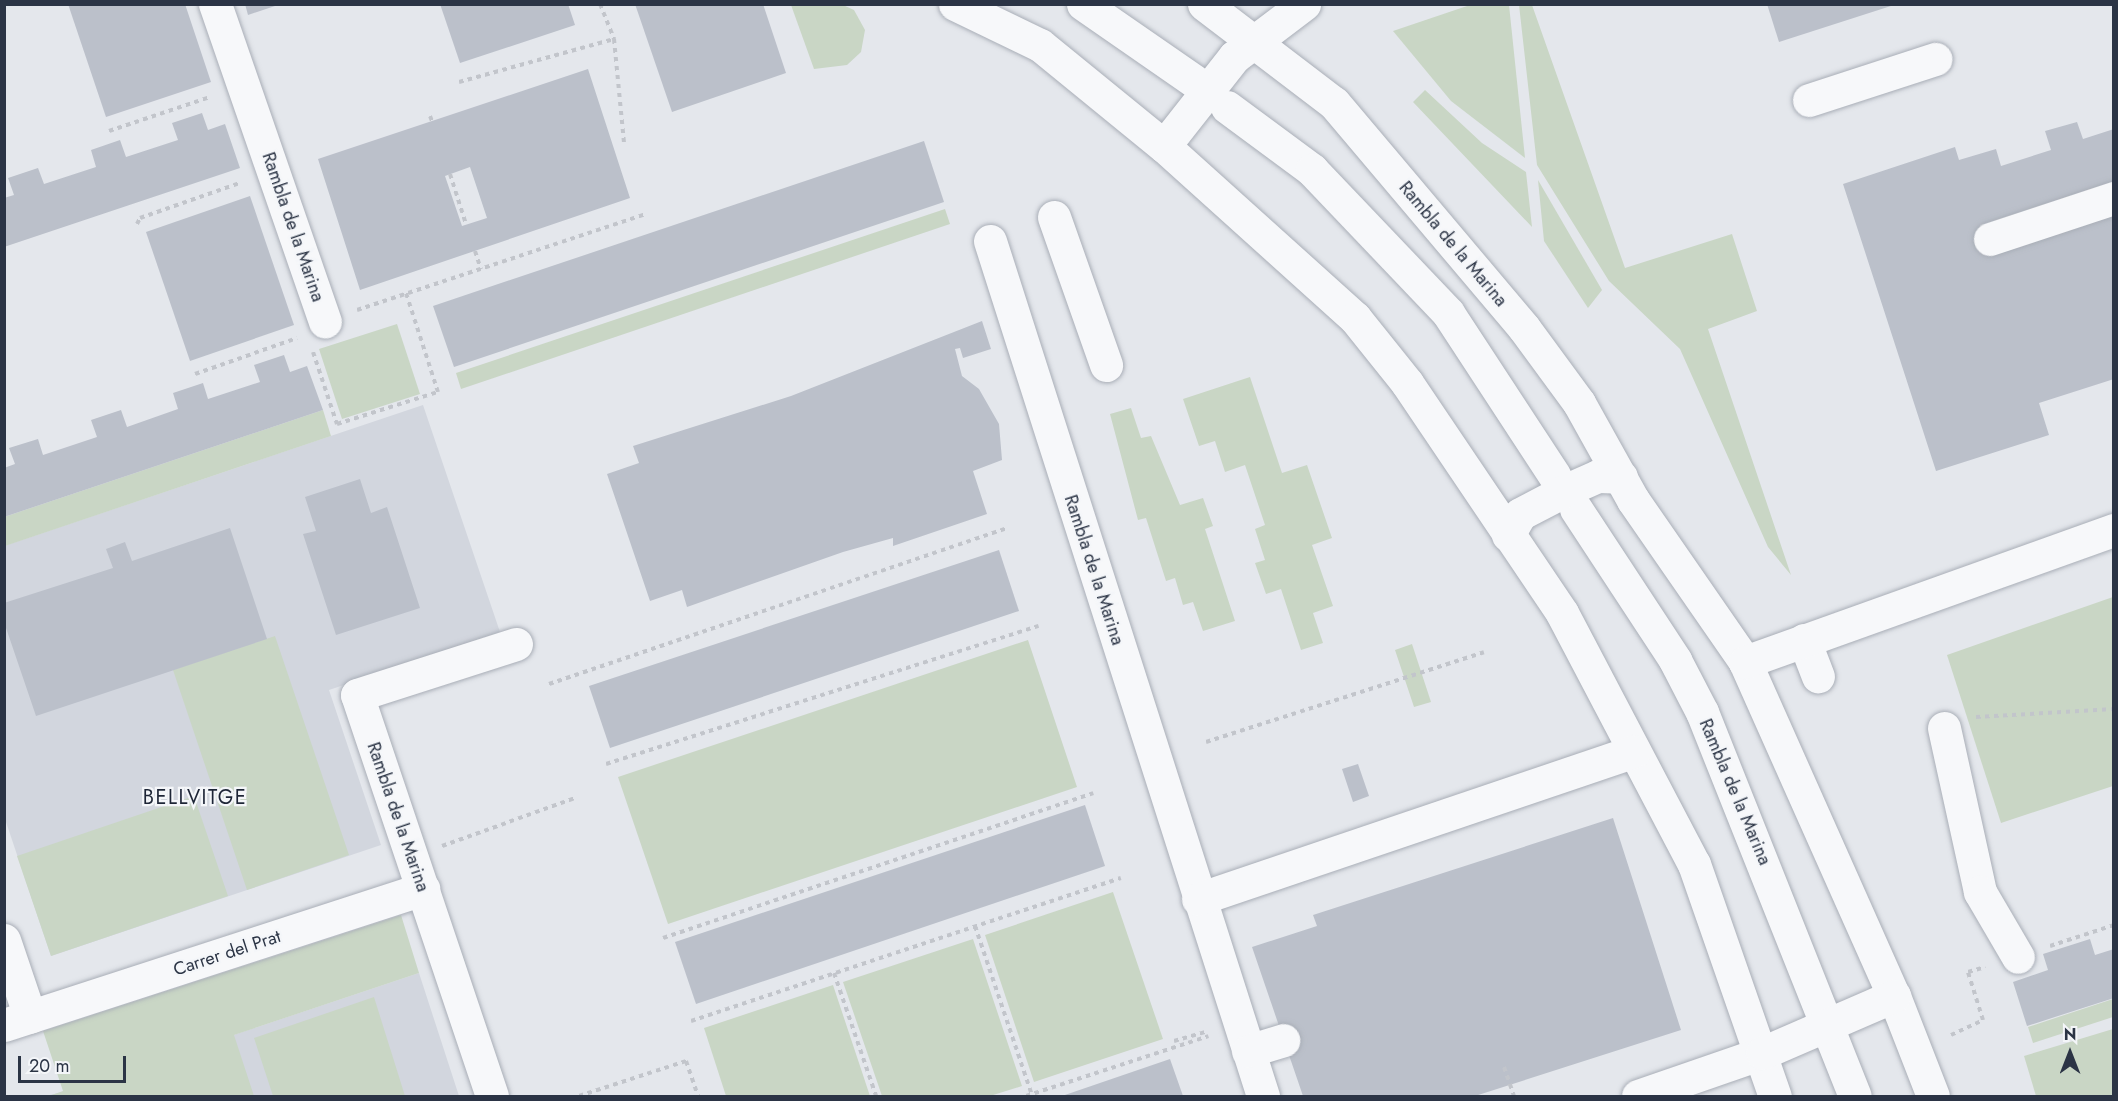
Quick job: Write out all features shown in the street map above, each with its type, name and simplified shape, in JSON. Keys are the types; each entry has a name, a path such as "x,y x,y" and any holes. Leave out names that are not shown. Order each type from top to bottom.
{"street":[{"name":"Rambla de la Marina","path":"215,4 273,171 316,327"},
{"path":"955,4 1040,45 1164,146 1355,318 1407,383 1562,613 1694,864 1762,1053 1775,1096"},
{"path":"1083,4 1194,81"},
{"name":"Rambla de la Marina","path":"1204,4 1342,112 1524,328 1579,403 1621,477 1745,662 1894,996 1933,1096"},
{"path":"1164,146 1252,42 1304,4"},
{"path":"1809,100 1935,59"},
{"path":"1227,107 1312,170 1448,313 1554,475"},
{"path":"1990,239 2114,198"},
{"path":"1053,217 1106,365"},
{"name":"Rambla de la Marina","path":"990,241 1198,899 1263,1096"},
{"path":"1508,535 1520,514 1564,491 1598,476 1621,477"},
{"name":"Rambla de la Marina","path":"1576,508 1676,660 1702,712 1828,1023 1855,1096"},
{"path":"1745,662 2114,530"},
{"path":"1804,640 1818,676"},
{"name":"Rambla de la Marina","path":"492,1096 357,695 516,644"},
{"path":"1944,728 1980,892 2018,957"},
{"path":"1198,899 1634,752"},
{"name":"Carrer del Prat","path":"4,940 17,1021 423,889"},
{"path":"1638,1096 1762,1053 1894,996"},
{"path":"1248,1051 1283,1040"}],"path":[{"path":"600,4 614,39 624,143"},
{"path":"459,82 614,39"},
{"path":"109,131 244,86"},
{"path":"137,224 140,219 273,171"},
{"path":"450,174 466,224"},
{"name":"Rambla de la Marina","path":"316,327 406,293 645,214"},
{"path":"475,251 481,269"},
{"path":"195,374 316,327 337,424 438,392 406,293"},
{"path":"549,684 1006,528"},
{"path":"606,764 1038,626"},
{"path":"1206,742 1484,652"},
{"path":"1944,728 1967,718 2114,709"},
{"path":"663,938 1093,793"},
{"path":"474,835 575,798"},
{"path":"691,1021 1120,878"},
{"path":"975,926 1032,1095"},
{"path":"834,974 876,1096"},
{"path":"1174,1041 1212,1030"},
{"path":"1026,1096 1197,1040"},
{"path":"579,1096 686,1061 698,1096"},
{"path":"1504,1067 1514,1096"}],"shaded area":[{"path":"423,405 500,632 329,690 381,845 51,956 5,819 4,546"},
{"path":"419,973 459,1096 45,1096 63,1092"}],"green space":[{"path":"791,5 843,5 854,10 865,30 861,52 847,65 814,69"},
{"path":"1470,5 1509,5 1525,158 1451,101 1393,31"},
{"path":"1519,5 1532,5 1625,268 1732,234 1757,311 1708,329 1791,575 1768,547 1680,349 1609,281 1537,165"},
{"path":"1425,90 1482,143 1526,172 1532,227 1413,102"},
{"path":"1538,180 1602,290 1588,308 1544,241"},
{"path":"945,209 950,224 461,389 456,373"},
{"path":"397,324 420,394 342,419 319,349"},
{"path":"1250,377 1282,473 1307,465 1332,538 1312,545 1333,606 1313,613 1323,643 1301,650 1281,589 1266,594 1255,563 1265,560 1255,529 1265,525 1245,465 1225,472 1215,441 1199,446 1183,399"},
{"path":"1131,408 1141,438 1151,436 1180,505 1203,498 1213,526 1205,529 1235,621 1203,631 1193,602 1183,605 1175,578 1166,581 1146,518 1138,520 1110,414"},
{"path":"323,410 331,436 5,546 4,517"},
{"path":"2113,597 2113,786 2001,823 1947,655"},
{"path":"275,636 349,855 247,890 173,670"},
{"path":"1028,640 1077,787 668,924 618,777"},
{"path":"1412,644 1431,702 1414,707 1395,650"},
{"path":"194,796 228,896 51,956 17,856"},
{"path":"1113,892 1163,1039 1034,1082 985,935"},
{"path":"401,915 419,973 234,1035 254,1096 49,1096 63,1091 43,1031"},
{"path":"973,939 1022,1086 990,1096 882,1096 843,982"},
{"path":"833,985 870,1096 726,1096 704,1028"},
{"path":"374,997 405,1096 273,1096 254,1038"},
{"path":"2113,999 2113,1017 2033,1043 2028,1027"},
{"path":"2113,1029 2113,1096 2036,1096 2024,1056"}],"building":[{"path":"68,4 185,4 211,82 106,117"},
{"path":"245,4 278,4 278,5 248,15"},
{"path":"440,4 568,4 575,25 460,63"},
{"path":"635,4 763,4 786,73 672,112"},
{"path":"1767,4 1894,4 1894,5 1779,42"},
{"path":"588,69 630,198 360,290 318,159","holes":["470,167 487,218 462,226 445,176"]},
{"path":"202,113 208,130 225,124 240,168 4,247 4,198 14,195 8,178 38,168 44,184 96,167 91,150 120,140 126,157 178,140 172,123"},
{"path":"2077,122 2083,139 2114,129 2114,181 1980,225 1990,255 2114,215 2114,379 2039,403 2049,435 1936,471 1843,184 1955,147 1959,160 1996,149 2001,166 2051,150 2045,131"},
{"path":"924,141 944,202 454,367 433,306"},
{"path":"250,196 294,325 190,361 146,232"},
{"path":"982,321 991,349 963,358 960,348 955,349 962,376 979,389 999,424 1002,460 973,471 987,514 893,546 893,538 843,552 687,607 682,590 650,601 607,474 639,463 633,446 791,396"},
{"path":"284,355 290,372 307,366 323,410 4,517 4,468 15,464 9,448 38,439 43,455 97,437 91,420 121,410 127,427 178,409 173,393 203,383 208,399 260,382 254,365"},
{"path":"360,479 371,513 387,507 420,608 336,635 303,534 316,531 305,497"},
{"path":"230,528 267,639 36,716 4,622 4,603 113,568 106,549 125,542 132,561"},
{"path":"999,550 1019,611 610,748 589,686"},
{"path":"1358,764 1369,796 1353,802 1342,769"},
{"path":"1085,805 1105,866 696,1004 675,942"},
{"path":"1613,818 1681,1030 1475,1096 1303,1096 1252,947 1317,926 1313,915"},
{"path":"2090,939 2095,955 2114,949 2114,998 2027,1026 2013,982 2048,970 2043,954"},
{"path":"1170,1059 1183,1096 1062,1096 1097,1084"}],"district":[{"name":"BELLVITGE","path":"195,797"}]}
